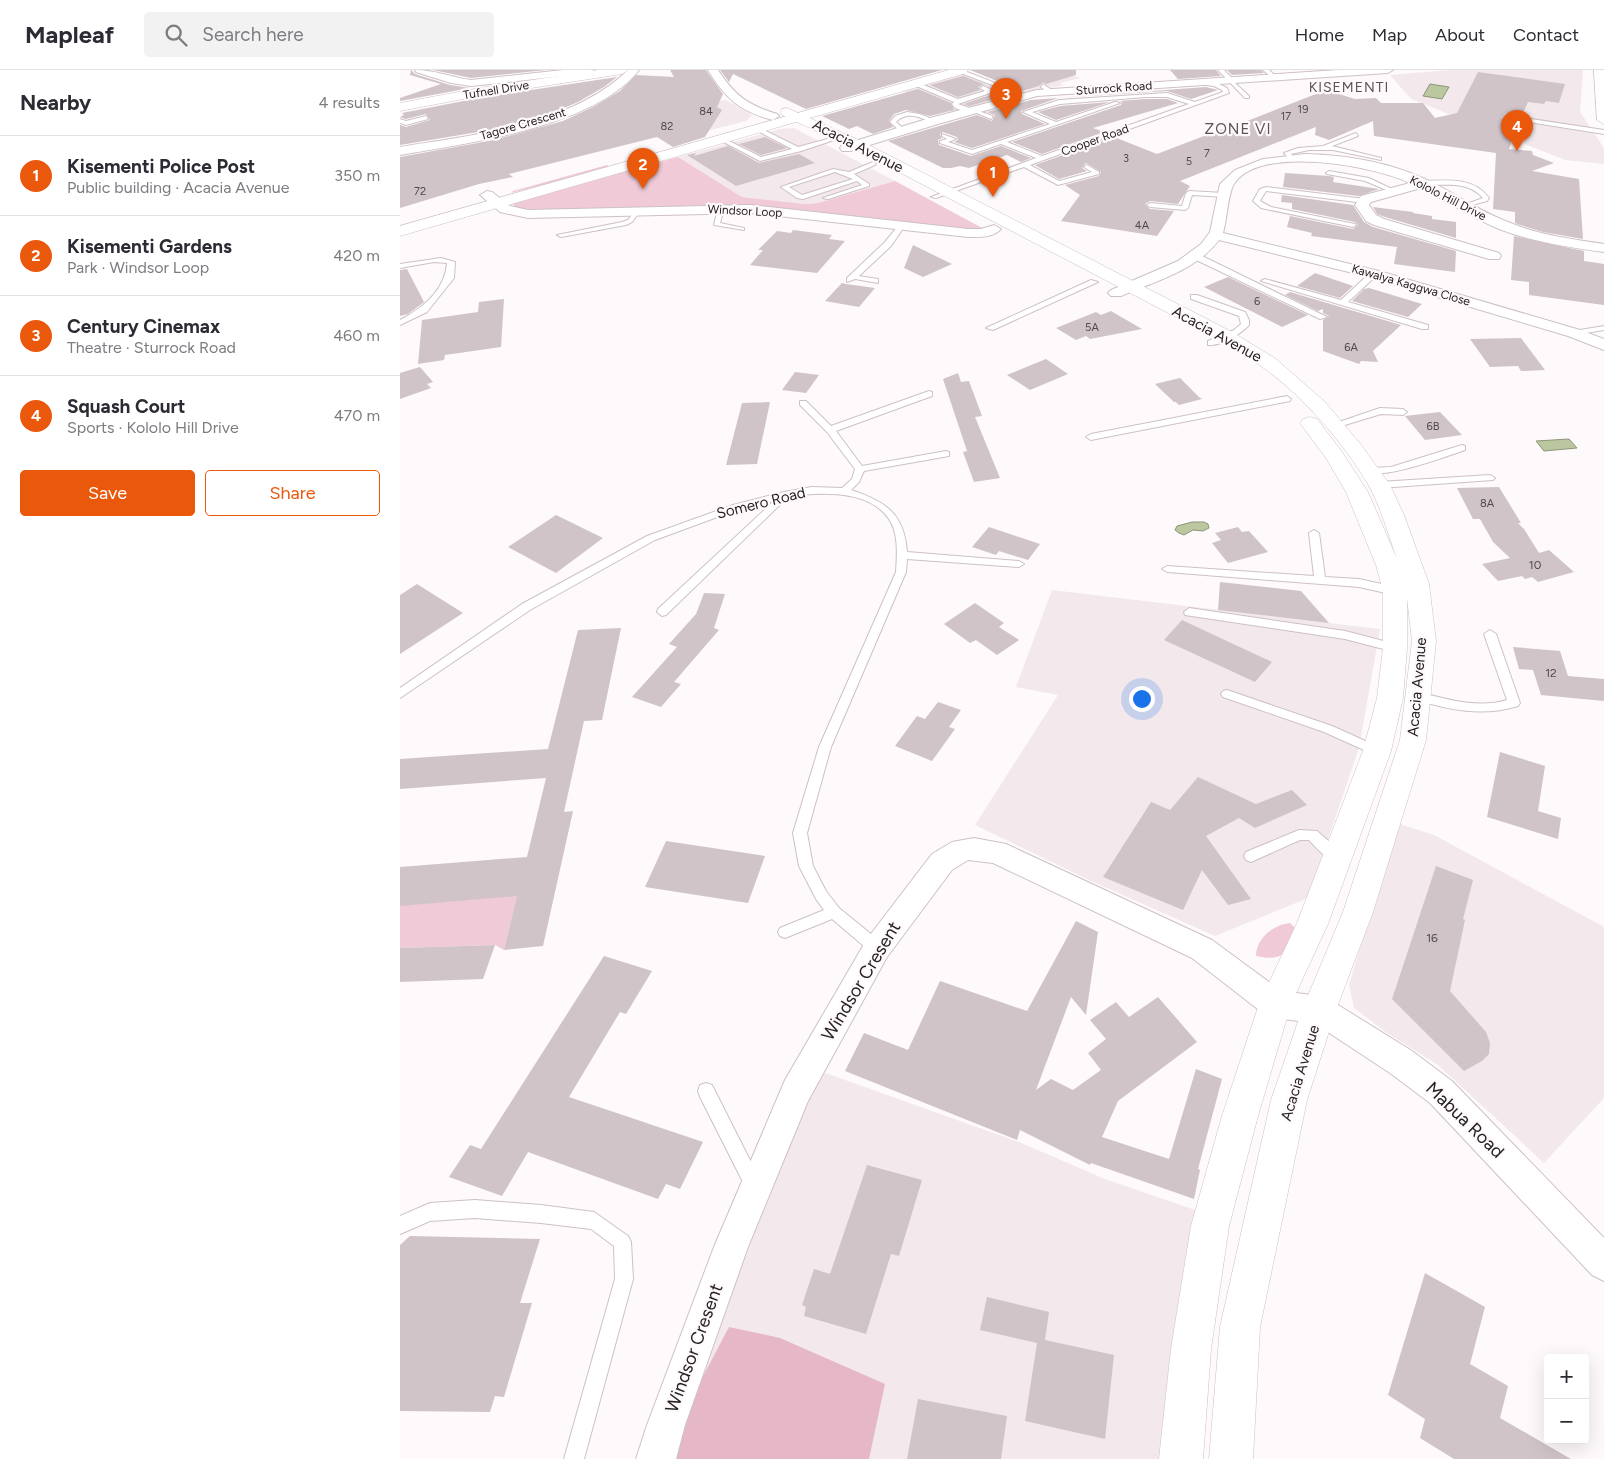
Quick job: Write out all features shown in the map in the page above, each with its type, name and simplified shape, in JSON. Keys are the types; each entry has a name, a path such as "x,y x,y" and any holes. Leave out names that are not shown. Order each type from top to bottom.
{"main road":[{"name":"Tufnell Drive","path":"400,107 479,92 622,70"},
{"path":"401,226 932,70"},
{"path":"1600,70 1604,120"},
{"path":"492,199 758,129 782,115 957,73"},
{"name":"Acacia Avenue","path":"782,115 831,140 852,146 873,164 942,195 994,229 1219,339 1287,377 1335,425 1374,478 1396,524 1417,584 1424,641 1413,740 1358,912 1319,1010 1289,1100 1240,1327 1231,1459"},
{"name":"Acacia Avenue","path":"782,115 852,146 1113,287"},
{"name":"Acacia Avenue","path":"1181,1459 1192,1349 1210,1226 1240,1116 1275,1004 1312,924 1377,751 1390,698 1395,648 1395,591 1388,565 1357,492 1318,432 1287,399 1219,339"}],"street":[{"path":"420,70 455,81 471,83 519,74 589,70"},
{"name":"Tagore Crescent","path":"400,151 495,134 551,118 598,98 618,85 634,70"},
{"path":"713,70 735,101 782,115"},
{"name":"Sturrock Road","path":"852,146 1047,89 1066,96 1122,82 1198,82 1234,80 1270,74 1388,70"},
{"name":"Kololo Hill Drive","path":"1216,235 1227,184 1241,171 1257,164 1291,159 1327,158 1349,160 1387,169 1423,183 1504,226 1532,236 1604,248"},
{"path":"1423,183 1366,199 1362,205 1365,212 1379,222 1494,256"},
{"name":"Windsor Loop","path":"492,199 511,212 528,214 721,208 750,209 968,234 984,233 994,229"},
{"path":"1113,287 1166,272 1195,256 1216,235"},
{"name":"Kawalya Kaggwa Close","path":"1216,235 1374,274 1574,332 1604,345"},
{"name":"Windsor Cresent","path":"656,1459 666,1425 728,1256 796,1090 877,948 942,862 955,851 971,848 996,852 1202,949 1275,1004"},
{"name":"Mabua Road","path":"1275,1004 1319,1010 1401,1062 1441,1092 1604,1263"}],"lane":[{"path":"1221,70 1234,80 1232,83 1247,97"},
{"path":"957,73 1026,96"},
{"name":"Cooper Road","path":"942,195 1226,93 1221,86 1198,82"},
{"path":"916,84 958,101 991,91"},
{"path":"980,87 1010,99"},
{"path":"1056,124 1026,112 1059,102 1066,96 1158,95 1177,97 1195,104"},
{"path":"958,101 955,106 991,116"},
{"path":"944,135 952,139 942,142 967,152 979,151 1118,103"},
{"path":"400,121 406,123 426,118"},
{"path":"1505,118 1604,132"},
{"path":"758,129 799,150"},
{"path":"1323,148 1356,135"},
{"path":"721,139 760,159 831,140"},
{"path":"1003,143 1043,159"},
{"path":"1291,159 1287,153 1303,144 1379,158"},
{"path":"849,174 873,164"},
{"path":"1025,165 1058,183 1097,173 1087,168"},
{"path":"826,198 867,186 858,179 842,170 835,170 784,187 799,197 803,197 858,179"},
{"path":"1329,172 1367,179 1393,191"},
{"path":"1423,183 1461,184 1480,190 1484,194 1485,200 1466,206"},
{"path":"1353,225 1270,209 1263,207 1256,201 1262,190 1266,189 1365,201"},
{"path":"1150,205 1185,208 1189,193 1224,195"},
{"path":"721,208 716,224 742,229"},
{"path":"561,235 624,224 630,222 637,211"},
{"path":"875,282 852,278 888,244 900,227"},
{"path":"1195,256 1323,316"},
{"path":"400,266 440,259 447,259 452,262 450,278 424,310 400,323"},
{"path":"1343,303 1374,274"},
{"path":"1265,281 1425,327"},
{"path":"990,328 1113,287"},
{"path":"1194,298 1242,314 1245,325 1237,332 1219,339"},
{"path":"1574,332 1604,328"},
{"path":"830,430 929,394"},
{"path":"1091,436 1287,399"},
{"path":"803,403 830,430 860,469"},
{"path":"1335,425 1380,410 1403,412"},
{"path":"1374,478 1392,470 1462,448"},
{"path":"860,469 946,454"},
{"path":"844,491 856,480 860,469"},
{"path":"1374,478 1490,478"},
{"name":"Somero Road","path":"400,694 478,638 526,607 651,538 736,507 784,495 812,490 844,491 868,499 885,509 894,519 902,555 901,572 826,747 800,833 806,866 820,895 834,912 877,948"},
{"path":"662,612 784,495"},
{"path":"1314,533 1320,580"},
{"path":"902,555 1019,564"},
{"path":"1167,568 1359,583 1395,591"},
{"path":"1189,612 1345,634 1395,648"},
{"path":"1418,696 1474,709 1497,709 1514,703 1490,634"},
{"path":"1228,694 1328,729 1377,751"},
{"path":"1251,856 1299,835 1312,835 1336,856"},
{"path":"786,932 834,912"},
{"path":"706,1091 756,1188"},
{"path":"400,1225 430,1212 475,1209 541,1214 594,1221 622,1242 624,1279 574,1459"}],"shaded area":[{"path":"1044,70 1059,70 1080,78 1060,83 1063,85 1025,94 998,84"},
{"path":"1451,70 1583,70 1580,112 1604,148 1604,164 1565,160 1411,99 1390,75"},
{"path":"964,73 1018,94 954,113 901,90"},
{"path":"1430,84 1449,87 1442,99 1423,96"},
{"path":"726,100 752,115 746,121 710,130 657,109"},
{"path":"794,128 895,181 818,203 805,204 742,197 678,157 780,129"},
{"path":"678,157 742,197 805,204 818,203 895,181 984,229 975,231 935,227 756,206 712,205 529,211 518,209 510,202"},
{"path":"607,165 610,168 511,193 513,191"},
{"path":"1569,439 1577,448 1544,451 1536,441"},
{"path":"1192,522 1204,522 1208,524 1209,528 1203,531 1193,530 1184,535 1175,530 1177,526"},
{"path":"1052,590 1380,629 1359,748 1308,898 1215,936 1089,880 975,825 1058,695 1016,687"},
{"path":"1397,823 1434,835 1604,927 1604,1098 1544,1163 1438,1065 1387,1033 1354,1008 1349,985"},
{"path":"518,893 504,950 495,945 400,948 400,905"},
{"path":"1290,923 1296,929 1287,950 1283,954 1273,958 1256,956 1262,938 1278,926"},
{"path":"820,1071 1019,1142 1105,1179 1198,1211 1163,1459 791,1459 680,1420"},
{"path":"729,1327 780,1338 885,1384 869,1459 671,1459 680,1420"}],"building":[{"path":"411,70 415,74 450,85 470,88 400,101 400,98 441,84 410,75"},
{"path":"433,70 546,70 471,78"},
{"path":"670,70 706,70 723,94 717,107 722,110 705,137 673,147 657,137 509,174 513,177 479,184 400,208 400,157 494,140 563,121 593,107 620,91 636,75 674,77"},
{"path":"720,70 942,70 806,109 733,74 729,82"},
{"path":"970,70 1076,70 1076,75 1046,84 1043,82 1039,86 1022,91"},
{"path":"1170,70 1216,70 1221,76 1178,79"},
{"path":"1227,70 1261,70 1264,73 1232,75"},
{"path":"1478,72 1565,84 1559,103 1546,101 1544,104 1528,102 1522,116 1505,113 1501,118 1519,122 1509,149 1532,151 1533,155 1554,163 1532,171 1579,179 1583,239 1543,232 1520,225 1515,223 1515,212 1493,209 1496,153 1374,136 1373,121 1329,140 1315,135 1316,127 1180,181 1190,186 1178,204 1150,201 1145,204 1150,209 1174,211 1157,236 1061,221 1080,195 1065,185 1099,176 1101,172 1086,163 1082,168 1087,171 1059,179 1035,165 1114,137 1157,154 1326,90 1355,99 1376,98 1381,103 1423,103 1435,118 1457,113"},
{"path":"963,76 984,84 978,87 980,90 958,97 930,85"},
{"path":"617,77 578,102 550,114 490,130 400,145 400,125 406,127 430,120 426,114 406,119 400,117 404,115 402,113 479,98"},
{"path":"1206,87 1218,90 1191,99 1167,91 1058,98 1021,111 1022,114 1045,124 972,148 954,142 958,140 957,137 943,132 940,134 942,138 938,140 939,145 971,156 1001,146 1031,158 1021,162 1007,155 969,168 960,166 943,168 888,141 977,115 992,121 995,115 987,112 1031,100"},
{"path":"918,89 951,103 954,110 930,116 906,110 894,114 889,121 893,127 873,134 857,126 849,129 822,116"},
{"path":"990,95 998,98 969,106 964,104"},
{"path":"1167,99 1178,103 1093,128 1104,132 1042,154 1012,142 1121,105 1122,102 1120,101"},
{"path":"1110,102 1056,120 1038,112 1060,106"},
{"path":"765,137 787,148 761,155 739,144"},
{"path":"728,146 759,163 799,154 815,163 736,186 687,155 696,153 694,156"},
{"path":"1285,173 1329,176 1334,177 1333,182 1379,189 1359,196 1283,187"},
{"path":"1282,195 1353,205 1364,222 1373,227 1456,251 1455,272 1394,264 1397,247 1311,236 1312,233 1287,227 1290,216 1353,229 1358,225 1355,222 1292,209 1292,203 1281,202"},
{"path":"1373,207 1413,212 1432,216 1432,219 1456,222 1456,238 1385,217 1377,214"},
{"path":"793,230 832,235 829,239 845,241 817,273 750,265 763,250 758,250 777,231 791,233"},
{"path":"1514,236 1584,251 1584,261 1604,264 1604,305 1529,295 1529,282 1511,280"},
{"path":"913,245 952,264 923,277 904,268"},
{"path":"407,269 424,302 408,314 400,316 400,270"},
{"path":"1315,273 1353,286 1340,298 1297,286"},
{"path":"1228,277 1308,315 1282,327 1204,287"},
{"path":"842,283 875,288 859,307 825,301"},
{"path":"1369,288 1422,304 1408,317 1352,301 1364,289"},
{"path":"1290,292 1401,325 1373,351 1378,362 1361,361 1359,364 1323,351 1323,320 1329,316 1323,313 1323,309 1318,311 1285,295"},
{"path":"504,299 501,347 445,355 444,360 418,364 422,320 478,312 479,302"},
{"path":"1111,311 1142,329 1090,339 1086,336 1076,340 1056,328 1096,312 1101,315"},
{"path":"1521,338 1545,370 1521,371 1518,366 1490,367 1470,339"},
{"path":"1046,359 1068,374 1030,390 1007,375"},
{"path":"420,367 433,382 427,384 431,388 400,399 400,373"},
{"path":"795,372 819,375 806,393 782,390"},
{"path":"958,373 961,382 969,381 982,416 975,417 1000,478 974,482 963,452 967,451 943,379"},
{"path":"1180,378 1202,399 1179,405 1155,384"},
{"path":"770,402 757,464 726,465 742,403"},
{"path":"1440,412 1462,435 1425,440 1405,416"},
{"path":"1499,487 1521,523 1518,523 1539,553 1549,550 1574,572 1538,582 1532,577 1525,579 1522,576 1498,581 1482,564 1510,558 1493,542 1480,519 1473,519 1457,488"},
{"path":"556,515 603,538 556,573 508,547"},
{"path":"989,527 1040,544 1028,560 999,551 996,555 972,547"},
{"path":"1238,527 1242,532 1249,531 1268,552 1228,563 1212,543 1221,540 1215,533"},
{"path":"1220,582 1301,591 1329,623 1218,610"},
{"path":"417,584 463,613 400,654 400,595"},
{"path":"704,593 725,594 714,628 719,630 674,682 681,684 661,707 632,697 677,647 669,644 696,614"},
{"path":"975,603 1004,623 999,627 1019,640 997,655 976,640 970,643 944,624"},
{"path":"1182,620 1272,662 1255,682 1164,640"},
{"path":"621,628 602,720 584,721 564,812 573,811 543,946 504,950 517,896 400,906 400,867 527,857 546,778 400,789 400,759 548,749 578,630"},
{"path":"1513,647 1560,651 1568,676 1604,679 1604,701 1541,695 1533,670 1519,669"},
{"path":"938,702 961,710 949,727 955,729 932,761 895,746 917,716 925,719"},
{"path":"1500,752 1545,766 1538,811 1561,818 1558,839 1487,817"},
{"path":"1198,777 1256,804 1292,790 1307,805 1255,828 1239,818 1206,836 1251,899 1228,905 1202,870 1183,910 1103,877 1151,802 1170,810"},
{"path":"666,841 765,856 748,903 645,887"},
{"path":"1436,866 1473,880 1463,919 1465,920 1450,991 1486,1032 1490,1043 1489,1054 1482,1061 1464,1071 1392,999"},
{"path":"1076,921 1098,932 1086,1015 1071,997 1036,1090 1051,1079 1073,1090 1101,1070 1088,1053 1106,1039 1090,1020 1116,1002 1129,1017 1158,997 1197,1042 1118,1101 1102,1137 1169,1159 1196,1069 1222,1079 1198,1169 1200,1170 1194,1199 1091,1163 1090,1165 1020,1130 1017,1140 845,1071 864,1033 908,1050 940,981 1027,1011"},
{"path":"495,945 483,979 400,982 400,948"},
{"path":"604,956 652,971 626,1014 620,1012 569,1097 703,1142 680,1189 666,1184 658,1199 528,1152 502,1196 449,1177 470,1145 481,1149"},
{"path":"867,1165 922,1180 899,1256 891,1254 866,1334 804,1316 806,1307 802,1305 814,1269 830,1274"},
{"path":"410,1236 540,1239 520,1303 532,1303 504,1397 495,1396 490,1412 400,1411 400,1245"},
{"path":"1425,1273 1485,1307 1470,1364 1508,1386 1500,1418 1571,1459 1454,1459 1420,1438 1425,1419 1388,1395"},
{"path":"987,1297 1049,1312 1045,1340 1114,1355 1105,1439 1025,1421 1037,1343 980,1330"},
{"path":"918,1399 1007,1416 1001,1459 907,1459"}],"place":[{"name":"Century Cinemax","path":"1006,119"},
{"name":"Squash Court","path":"1517,151"},
{"name":"Kisementi Gardens","path":"643,189"},
{"name":"Kisementi Police Post","path":"993,197"}],"district":[{"name":"KISEMENTI","path":"1349,87"},
{"name":"ZONE VI","path":"1238,129"}]}
